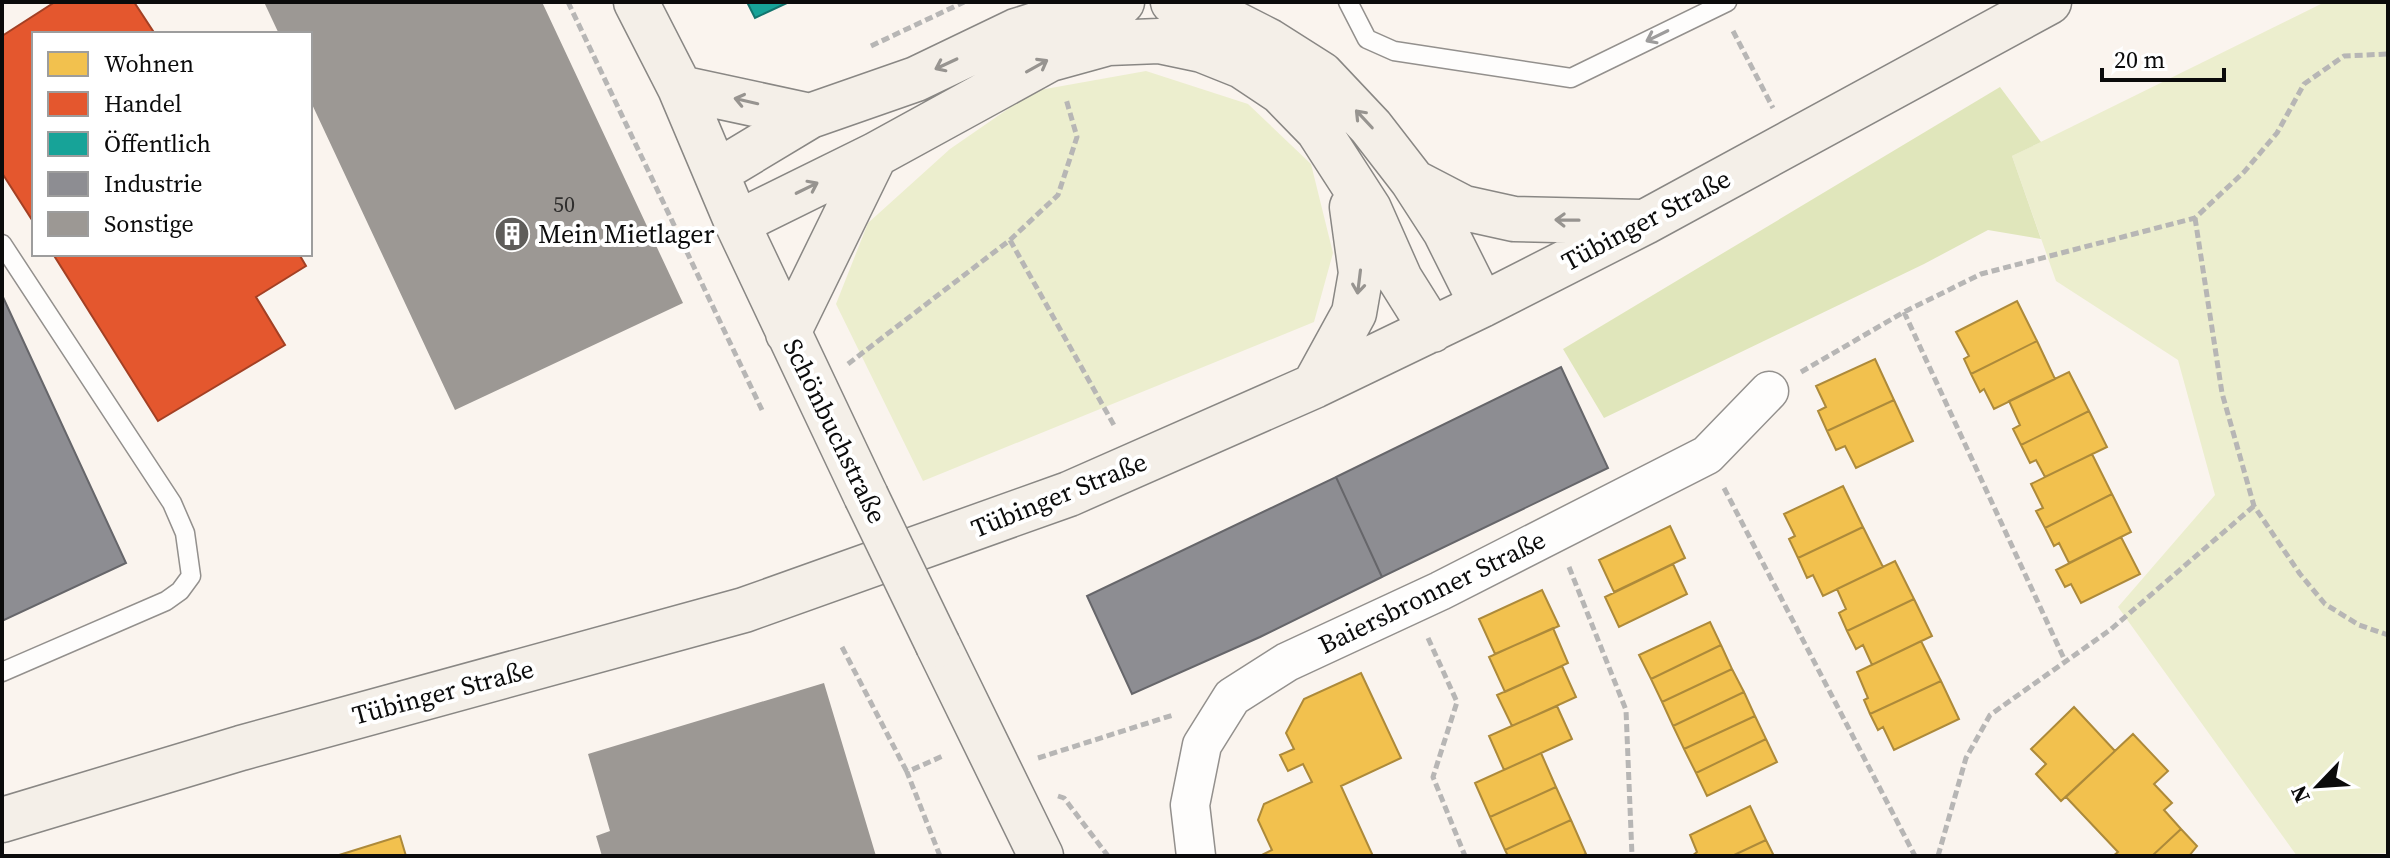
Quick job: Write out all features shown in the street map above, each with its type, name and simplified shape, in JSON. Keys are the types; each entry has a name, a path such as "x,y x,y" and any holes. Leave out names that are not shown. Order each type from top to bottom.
{"main road":[{"name":"Schönbuchstraße","path":"636,2 680,88 788,333 1041,856"},
{"path":"717,172 810,116 916,79 1016,31 1097,5 1122,2"},
{"path":"1173,2 1210,11 1269,41 1321,74 1371,127 1412,180 1445,231 1482,305"},
{"name":"Tübinger Straße","path":"2,820 241,748 744,610 978,528 1132,467 1314,386 1482,305 1645,222 2049,2"},
{"path":"737,223 875,155 1050,59 1108,43 1159,41 1202,50 1242,66 1281,92 1318,130 1369,209 1400,279 1432,330"},
{"path":"680,88 810,116"},
{"path":"788,333 875,155"},
{"path":"1314,386 1354,313 1361,273 1347,177"},
{"path":"1412,180 1464,208 1514,219 1645,222"}],"street":[{"name":"Baiersbronner Straße","path":"1196,856 1190,805 1202,745 1232,697 1287,662 1413,604 1707,455 1769,391"}],"lane":[{"path":"1348,2 1367,39 1394,51 1571,78 1723,4"},
{"path":"2,244 172,503 185,533 191,576 180,591 166,601 2,672"}],"path":[{"path":"568,2 762,410"},
{"path":"868,48 964,2"},
{"path":"1723,4 1791,143"},
{"path":"1769,391 1904,312 1981,274 2195,218 2244,172 2277,133 2304,84 2344,56 2388,54"},
{"path":"816,389 1010,240 1058,195 1077,137 1065,97"},
{"path":"2195,218 2222,393 2254,506 2300,574 2325,604 2359,625 2388,635"},
{"path":"1010,240 1108,411 1132,467"},
{"path":"1904,312 2066,663"},
{"path":"1707,455 1915,856"},
{"path":"1938,856 1966,758 1990,715 2110,630 2254,506"},
{"path":"1554,533 1626,710 1632,856"},
{"path":"1413,604 1457,702 1433,777 1465,856"},
{"path":"842,647 907,772 940,856"},
{"path":"907,772 947,753 999,771 1232,697"}],"green space":[{"path":"2325,2 2388,2 2388,853 2297,856 2118,607 2215,495 2178,360 2056,281 2012,156"},
{"path":"1146,71 1248,104 1311,164 1333,253 1314,322 923,481 836,304 868,223 950,149 1034,91"},
{"path":"2000,87 2041,142 2012,156 2041,239 1988,230 1604,418 1563,349"}],"building: Wohnen":[{"path":"2017,301 2037,341 1971,374 1964,359 1969,356 1956,332"},
{"path":"2037,341 2055,379 1994,409 1984,389 1980,392 1971,374"},
{"path":"1875,359 1894,400 1827,431 1818,411 1826,407 1816,386"},
{"path":"2069,372 2089,411 2021,445 2013,429 2020,425 2009,401"},
{"path":"1894,400 1913,441 1856,468 1845,446 1836,450 1827,431"},
{"path":"2089,411 2107,447 2045,477 2036,460 2030,463 2021,445"},
{"path":"2092,454 2112,494 2045,528 2036,511 2043,508 2031,484"},
{"path":"1843,486 1863,527 1798,558 1789,539 1795,536 1784,514"},
{"path":"2112,494 2131,532 2069,563 2059,543 2054,546 2045,528"},
{"path":"1670,526 1685,558 1614,592 1599,560"},
{"path":"1863,527 1883,567 1823,596 1813,575 1807,578 1798,558"},
{"path":"2121,537 2140,574 2081,603 2071,584 2065,587 2056,570"},
{"path":"1895,561 1914,599 1847,631 1839,613 1846,609 1837,589"},
{"path":"1673,564 1687,594 1619,627 1605,597"},
{"path":"1542,590 1559,626 1495,654 1479,619"},
{"path":"1914,599 1932,636 1872,665 1863,645 1856,649 1847,631"},
{"path":"1710,622 1721,645 1651,679 1639,655"},
{"path":"1553,628 1568,663 1505,692 1489,657"},
{"path":"1921,641 1941,681 1870,714 1864,700 1868,698 1857,672"},
{"path":"1721,645 1732,669 1662,702 1651,679"},
{"path":"1562,666 1576,697 1512,726 1497,695"},
{"path":"1732,669 1744,692 1673,726 1662,702"},
{"path":"1361,673 1401,758 1341,786 1373,856 1260,856 1272,850 1258,820 1264,804 1312,782 1303,764 1288,771 1280,755 1294,749 1286,733 1304,699"},
{"path":"1941,681 1959,719 1894,750 1883,727 1878,730 1870,714"},
{"path":"1744,692 1755,716 1684,749 1673,726"},
{"path":"1557,706 1572,739 1504,770 1489,736"},
{"path":"2074,707 2115,751 2061,801 2036,774 2046,764 2031,749"},
{"path":"1755,716 1766,739 1696,773 1684,749"},
{"path":"2133,734 2168,771 2154,784 2172,803 2164,810 2181,829 2152,856 2113,856 2118,852 2066,797"},
{"path":"1766,739 1777,762 1707,796 1696,773"},
{"path":"1541,753 1556,787 1490,817 1475,783"},
{"path":"1556,787 1571,820 1505,850 1490,817"},
{"path":"1750,806 1766,840 1732,856 1692,856 1697,852 1690,835"},
{"path":"1571,820 1586,854 1508,856 1505,850"},
{"path":"2181,829 2197,846 2189,856 2152,856"},
{"path":"400,836 406,856 339,856 339,855"},
{"path":"1766,840 1774,856 1732,856"}],"building: Handel":[{"path":"55,2 134,2 154,32 32,32 32,220 2,173 2,36"},
{"path":"54,256 300,256 306,266 256,297 285,345 158,421"}],"building: Öffentlich":[{"path":"747,2 789,2 755,18"}],"building: Industrie":[{"path":"2,295 126,563 2,621"},
{"path":"1561,367 1608,468 1382,577 1336,477"},
{"path":"1336,477 1382,577 1260,637 1132,694 1087,596"}],"building: Sonstige":[{"name":"Mein Mietlager","path":"264,2 542,2 683,303 455,410 312,104 312,32 278,32"},
{"path":"824,683 876,856 602,856 596,836 610,831 588,754"}],"place":[{"name":"Mein Mietlager","path":"512,234"}]}
